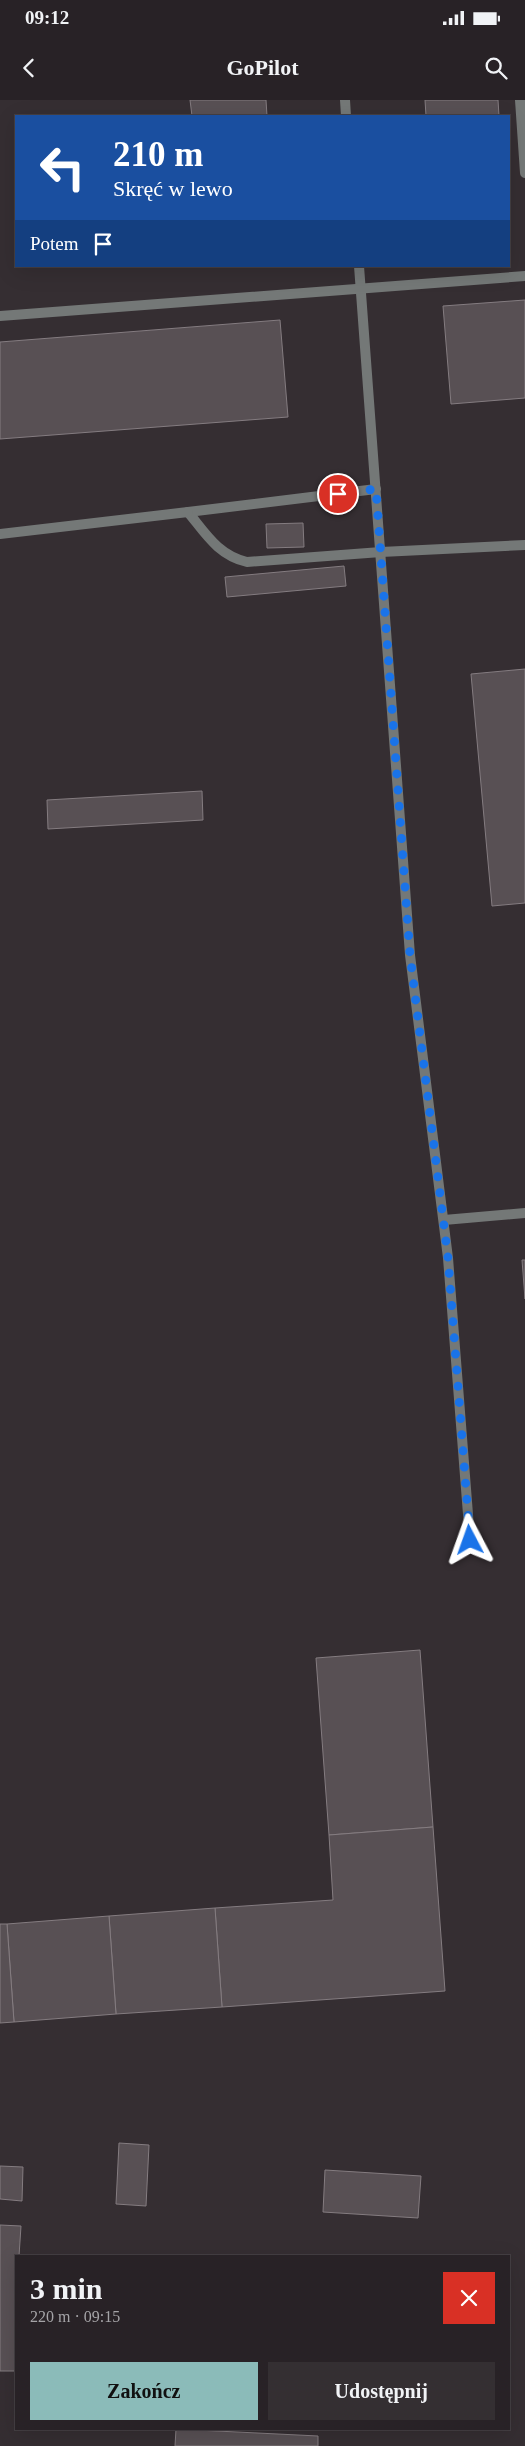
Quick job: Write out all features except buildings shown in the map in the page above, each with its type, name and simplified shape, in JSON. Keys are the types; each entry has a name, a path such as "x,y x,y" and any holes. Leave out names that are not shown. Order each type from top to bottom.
{"lane":[{"path":"345,100 346,115"},
{"path":"520,100 525,173"},
{"path":"359,267 412,974 444,1220 470,1540"},
{"path":"0,316 525,276"},
{"path":"0,534 376,489"},
{"path":"188,512 216,546 232,558 247,562 381,552 525,545"},
{"path":"444,1220 525,1213"}],"route":[{"path":"338,494 376,489 410,955 448,1258 470,1540"}]}
